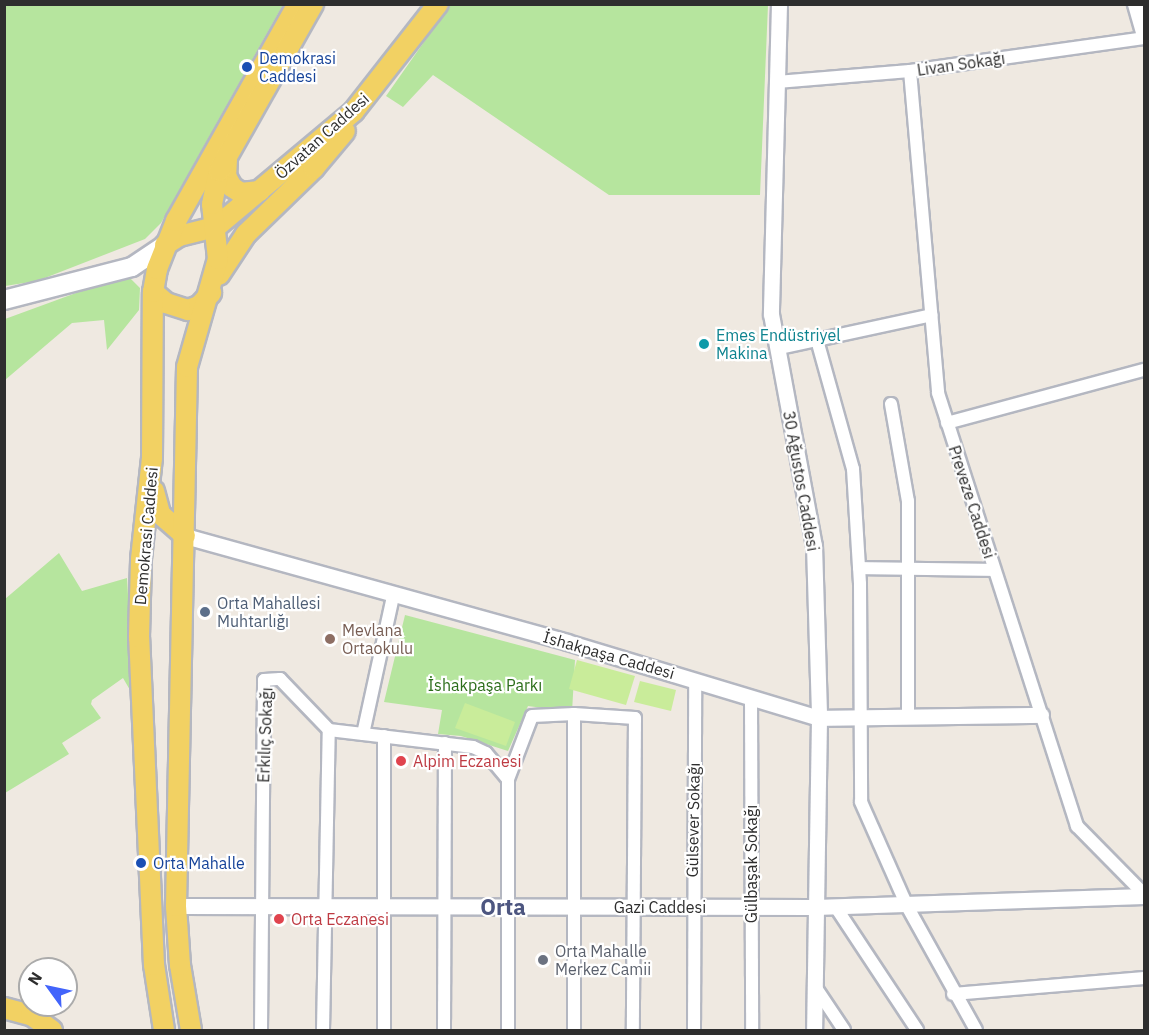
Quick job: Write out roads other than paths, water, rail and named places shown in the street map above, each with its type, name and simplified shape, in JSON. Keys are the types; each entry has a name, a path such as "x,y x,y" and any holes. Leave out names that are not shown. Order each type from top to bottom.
{"main road":[{"name":"Demokrasi Caddesi","path":"164,1030 157,995 139,593 152,458 153,292 165,245 298,4"},
{"name":"Demokrasi Caddesi","path":"191,1030 180,965 176,906 185,536 186,375 194,338 213,287 218,259 214,186 227,157 313,4"},
{"name":"Özvatan Caddesi","path":"216,227 369,96 438,4"},
{"path":"132,267 144,272 153,292 166,303 188,310 199,306 246,234 331,149 369,96"},
{"path":"227,157 226,176 232,187 241,193 260,191"},
{"path":"4,300 132,267 165,245 216,227"},
{"path":"193,234 212,246 218,259"},
{"path":"152,458 157,507 185,536"},
{"path":"154,938 162,914 176,906"},
{"path":"4,1010 36,1030"},
{"path":"4,1010 31,1015 52,1030"}],"street":[{"name":"30 Ağustos Caddesi","path":"779,4 769,263 771,314 814,545 819,718 814,1030"},
{"path":"1135,4 1144,37"},
{"name":"Livan Sokağı","path":"777,82 910,71 1144,37"},
{"name":"Preveze Caddesi","path":"910,71 938,393 1077,826 1144,895"},
{"path":"779,348 931,315"},
{"path":"817,340 854,469 859,568 861,802 907,906 953,993 976,1030"},
{"path":"947,423 1144,370"},
{"path":"891,404 908,501 908,717"},
{"name":"İshakpaşa Caddesi","path":"185,536 819,718 1041,715"},
{"path":"859,568 994,570"},
{"path":"363,734 393,596"},
{"name":"Erkılıç Sokağı","path":"261,1030 264,680 280,679 329,730"},
{"name":"Gülsever Sokağı","path":"694,1030 692,907 695,681"},
{"name":"Gülbaşak Sokağı","path":"751,698 752,1030"},
{"path":"574,714 574,1030"},
{"path":"508,1030 508,779 532,716 574,714 635,718 633,1030"},
{"path":"323,1030 323,907 329,730 474,747 486,753 508,779"},
{"path":"384,736 384,1030"},
{"path":"444,1030 445,743"},
{"name":"Gazi Caddesi","path":"176,906 907,906 1144,895"},
{"path":"835,906 917,1030"},
{"path":"953,993 1144,978"},
{"path":"814,985 844,1030"}],"place":[{"name":"Demokrasi Caddesi","path":"247,67"},
{"name":"Emes Endüstriyel Makina","path":"704,344"},
{"name":"Orta Mahallesi Muhtarlığı","path":"205,612"},
{"name":"Mevlana Ortaokulu","path":"330,639"},
{"name":"Alpim Eczanesi","path":"401,761"},
{"name":"Orta Mahalle","path":"141,863"},
{"name":"Orta Eczanesi","path":"279,919"},
{"name":"Orta Mahalle Merkez Camii","path":"543,960"}],"district":[{"name":"Orta","path":"503,907"}],"park label":[{"name":"İshakpaşa Parkı","path":"485,685"}]}
